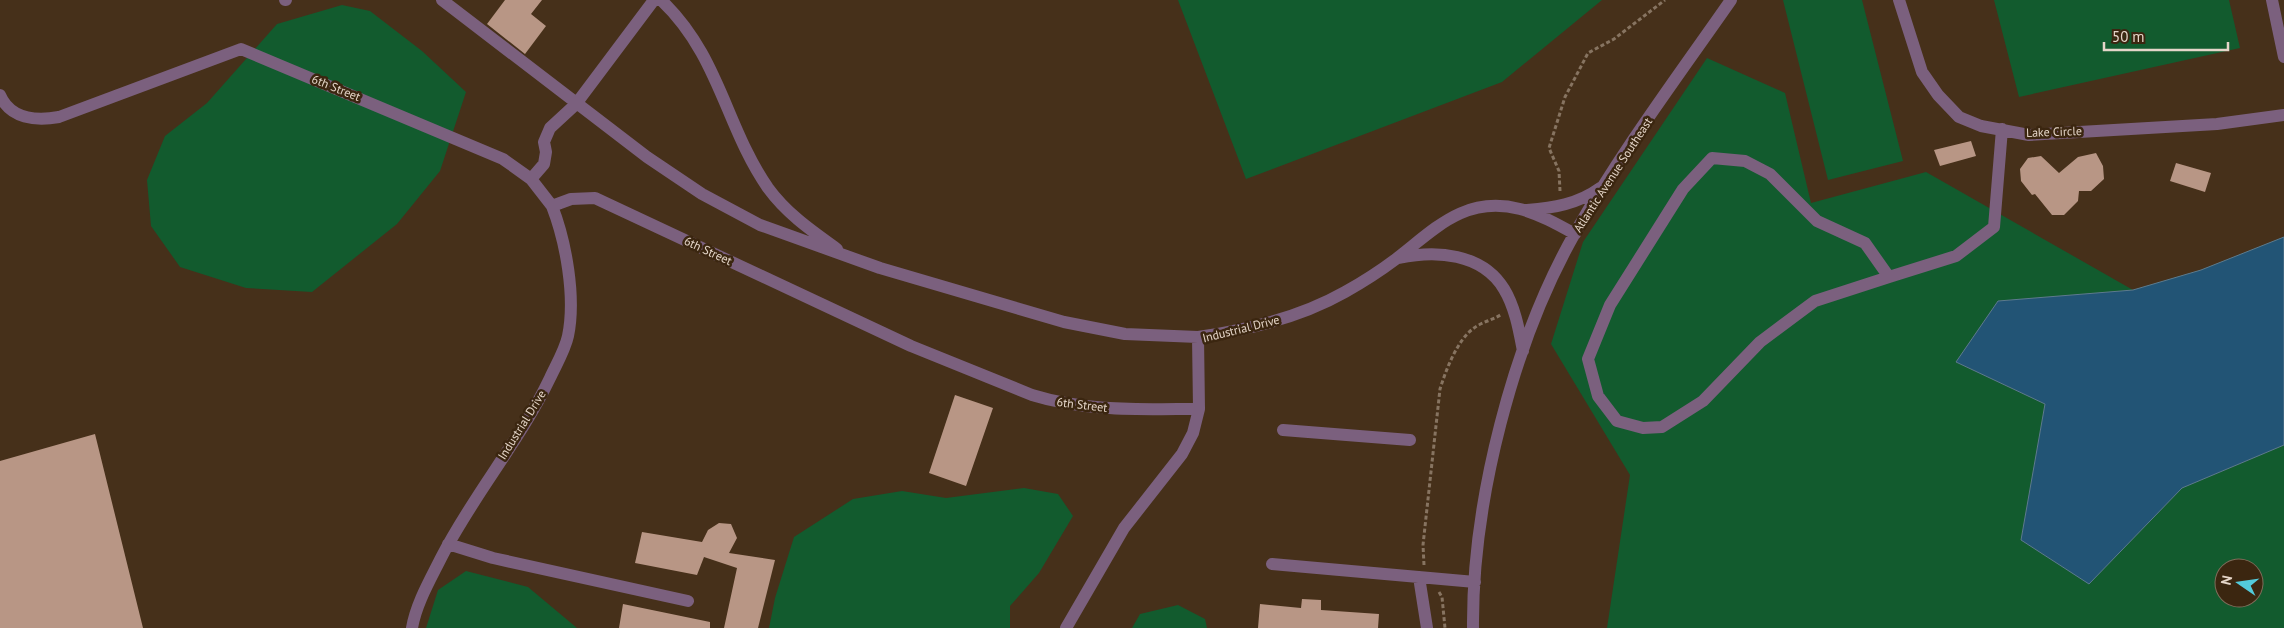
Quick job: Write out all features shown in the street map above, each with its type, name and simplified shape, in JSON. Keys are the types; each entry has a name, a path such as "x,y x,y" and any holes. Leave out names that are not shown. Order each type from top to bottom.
{"street":[{"path":"442,0 647,157 726,207 760,225 847,256 1078,325 1124,334 1198,337"},
{"path":"530,179 544,164 546,152 544,142 550,128 576,104 654,0"},
{"path":"661,0 676,14 698,44 753,164 769,189 800,222 847,256"},
{"name":"Atlantic Avenue Southeast","path":"1473,628 1474,582 1484,506 1499,432 1523,351 1552,280 1575,234 1604,186 1731,0"},
{"name":"Lake Circle","path":"1899,0 1922,72 1938,95 1959,117 1981,126 2029,134 2217,124 2284,115"},
{"path":"2272,0 2284,57"},
{"name":"6th Street","path":"0,95 11,110 21,115 31,119 51,119 241,49 503,159 530,179 552,206 571,199 594,198 911,346 1032,395 1051,401 1110,409 1199,409"},
{"path":"1889,277 1866,243 1817,221 1770,174 1746,161 1712,158 1684,189 1610,305 1588,359 1598,396 1617,420 1643,428 1662,427 1703,401 1760,342 1815,301 1956,256 1994,227 2002,129"},
{"path":"1524,210 1564,205 1580,200 1604,186"},
{"name":"Industrial Drive","path":"412,628 428,583 448,544 537,406 568,336 570,294 568,263 561,229 552,206"},
{"name":"Industrial Drive","path":"1066,628 1124,528 1182,454 1193,433 1199,409 1198,337 1250,328 1304,311 1344,293 1397,258 1432,228 1452,216 1487,207 1503,206 1524,210 1575,234"},
{"path":"1397,258 1413,255 1448,254 1474,263 1487,271 1505,290 1517,324 1523,351"},
{"path":"1283,430 1410,440"},
{"path":"448,544 493,558 688,601"},
{"path":"1272,564 1474,582"},
{"path":"1419,577 1427,628"}],"green space":[{"path":"1178,0 1602,0 1502,82 1246,179"},
{"path":"1783,0 1862,0 1903,161 1828,180"},
{"path":"1994,0 2229,0 2240,48 2019,97"},
{"path":"342,5 370,11 422,51 466,92 440,171 397,224 312,292 246,288 180,267 151,226 147,180 165,136 207,103 277,24"},
{"path":"1707,58 1785,93 1811,203 1926,172 2133,290 1998,301 1956,362 2045,404 2021,540 2089,583 2182,488 2284,445 2284,628 1607,628 1630,475 1551,344 1583,242"},
{"path":"1024,488 1058,494 1073,516 1039,573 1010,606 1010,628 769,628 775,598 794,537 853,499 902,491 946,498"},
{"path":"466,571 528,587 577,628 426,628 438,590"},
{"path":"1178,605 1205,619 1207,628 1132,628 1140,614"}],"water":[{"path":"2284,237 2284,445 2182,488 2089,584 2021,540 2045,404 1956,362 1998,301 2133,290 2201,270"}],"building":[{"path":"505,0 542,0 531,14 546,26 525,54 487,24"},
{"path":"1971,141 1976,156 1940,166 1934,150"},
{"path":"2096,153 2103,166 2104,179 2091,191 2079,191 2078,201 2064,215 2052,215 2035,194 2032,195 2021,181 2020,169 2028,158 2041,156 2059,173 2078,157"},
{"path":"2176,163 2211,173 2205,192 2170,181"},
{"path":"955,395 993,408 966,486 929,473"},
{"path":"95,434 143,628 0,628 0,461"},
{"path":"719,523 731,524 737,538 729,553 775,560 758,628 724,628 737,568 704,557 697,575 635,563 642,532 702,542 708,530"},
{"path":"1302,599 1321,600 1321,610 1379,614 1378,628 1258,628 1260,604 1301,608"},
{"path":"623,604 710,622 710,628 619,628"}]}
